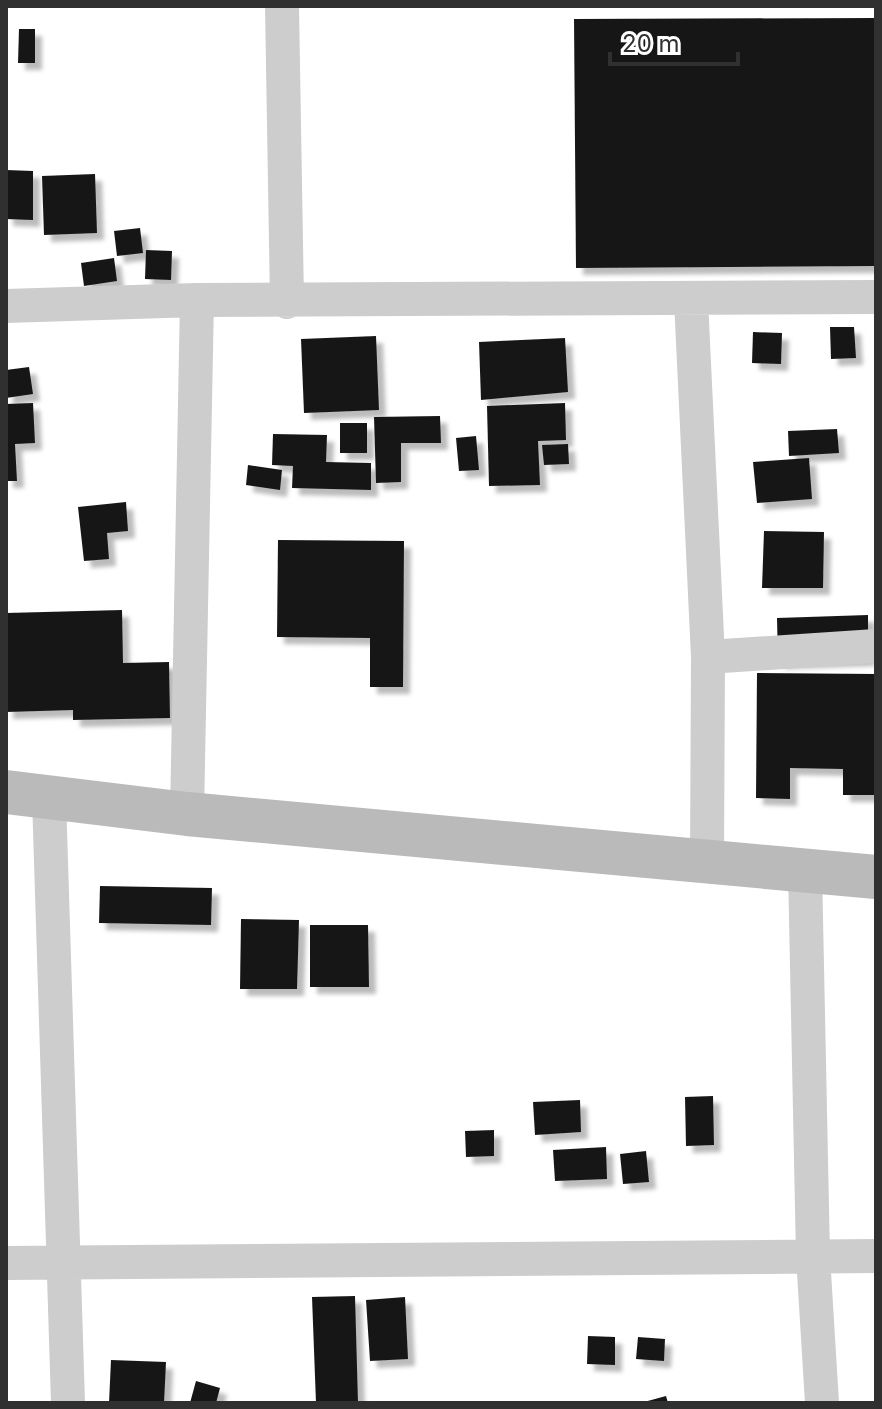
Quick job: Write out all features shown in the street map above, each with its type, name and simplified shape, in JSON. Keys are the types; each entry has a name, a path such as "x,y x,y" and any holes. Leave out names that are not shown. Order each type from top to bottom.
{"street":[{"path":"282,6 287,302"},
{"path":"6,306 197,300 876,297"},
{"path":"187,814 197,300"},
{"path":"691,300 708,657 707,861"},
{"path":"708,657 876,646"},
{"path":"6,792 187,814 876,877"},
{"path":"49,798 68,1403"},
{"path":"805,869 813,1256 822,1403"},
{"path":"6,1263 876,1256"}],"building":[{"path":"876,18 876,266 576,268 574,19"},
{"path":"19,29 35,29 35,63 18,63"},
{"path":"6,170 33,171 33,220 6,219"},
{"path":"95,174 97,233 44,235 42,176"},
{"path":"140,228 143,253 117,256 114,231"},
{"path":"146,250 172,251 171,280 145,279"},
{"path":"114,258 117,281 84,286 81,263"},
{"path":"830,327 854,327 856,358 831,359"},
{"path":"753,332 782,333 781,364 752,363"},
{"path":"376,336 379,410 304,413 301,339"},
{"path":"565,338 568,392 481,400 479,342"},
{"path":"29,367 33,394 6,398 6,370"},
{"path":"33,403 35,443 15,444 17,481 6,481 6,404"},
{"path":"565,403 566,440 538,441 540,485 489,486 487,406"},
{"path":"440,416 441,443 401,443 401,482 376,483 374,417"},
{"path":"340,423 367,423 367,453 340,453"},
{"path":"837,429 839,453 789,456 788,431"},
{"path":"273,434 327,435 326,462 371,463 371,490 292,488 293,466 272,465"},
{"path":"476,436 479,470 459,471 456,438"},
{"path":"568,444 569,464 544,465 542,445"},
{"path":"809,458 812,499 757,503 753,462"},
{"path":"248,465 282,470 280,490 246,485"},
{"path":"126,502 128,531 107,533 109,559 84,561 78,507"},
{"path":"764,531 824,532 823,588 762,588"},
{"path":"278,540 404,541 403,687 370,687 370,638 277,637"},
{"path":"122,610 123,663 169,662 170,718 73,720 73,710 6,712 6,613"},
{"path":"868,615 868,659 778,662 777,618"},
{"path":"757,673 876,674 876,795 843,795 843,769 790,768 790,799 756,798"},
{"path":"100,886 212,888 211,925 99,923"},
{"path":"241,919 299,920 297,989 240,989"},
{"path":"310,925 368,925 369,987 310,987"},
{"path":"713,1096 714,1145 686,1146 685,1097"},
{"path":"580,1100 581,1132 535,1135 533,1102"},
{"path":"494,1130 494,1156 466,1157 465,1131"},
{"path":"606,1147 607,1179 555,1181 553,1150"},
{"path":"646,1151 649,1182 623,1184 620,1154"},
{"path":"355,1296 358,1403 316,1403 312,1297"},
{"path":"405,1297 408,1359 370,1361 366,1300"},
{"path":"588,1336 615,1337 615,1365 587,1364"},
{"path":"638,1337 665,1339 664,1361 636,1359"},
{"path":"111,1360 166,1362 164,1403 109,1403"},
{"path":"196,1381 220,1388 216,1403 190,1403"},
{"path":"666,1396 668,1403 644,1403 644,1402"}]}
